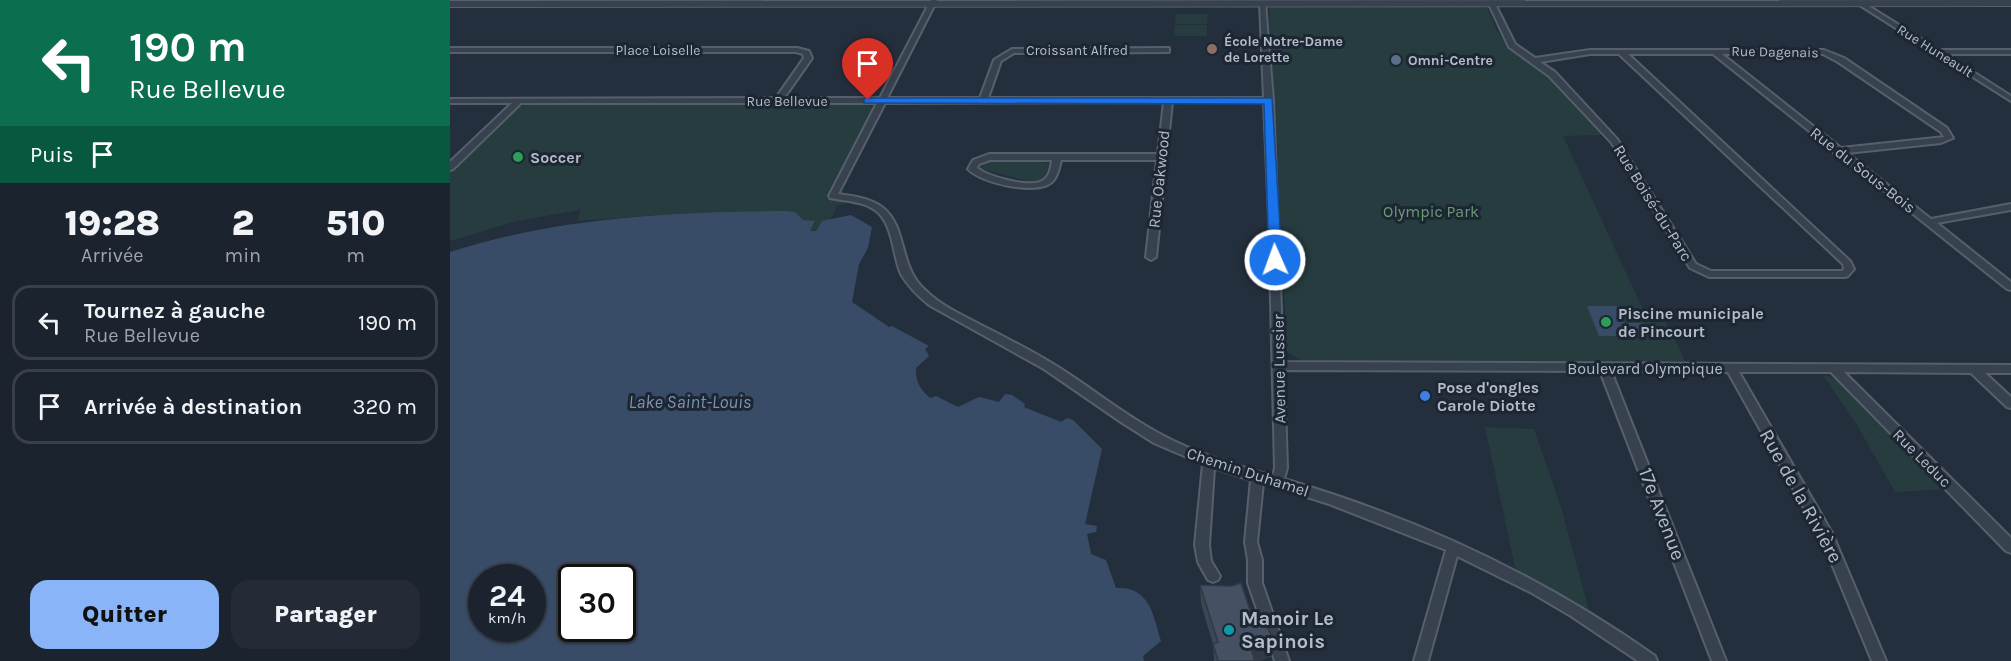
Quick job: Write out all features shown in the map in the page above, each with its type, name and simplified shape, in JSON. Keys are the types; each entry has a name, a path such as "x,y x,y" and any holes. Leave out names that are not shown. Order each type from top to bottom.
{"street":[{"path":"883,100 933,2"},
{"name":"Rue Boisé-du-Parc","path":"1491,2 1509,43 1562,84 1614,141 1693,266 1709,274 1845,274 1849,269 1847,263 1621,52"},
{"name":"Avenue Lussier","path":"1263,3 1279,366 1281,468 1277,482"},
{"name":"Rue Huneault","path":"1860,3 2011,99"},
{"path":"450,4 2011,3"},
{"name":"Place Loiselle","path":"450,50 797,50 807,52 808,58 778,101"},
{"name":"Croissant Alfred","path":"983,100 998,60 1011,51 1166,50"},
{"name":"Rue Dagenais","path":"1533,61 1577,52 1814,51 1832,55 1944,130 1949,138 1941,141 1837,151"},
{"name":"Rue du Sous-Bois","path":"1715,52 2011,287"},
{"path":"1937,52 2011,52"},
{"name":"Chemin Duhamel","path":"883,100 833,196 863,202 889,219 896,233 904,268 914,286 929,299 1068,378 1151,435 1209,461 1388,520 1453,547 1579,611 1650,661"},
{"name":"Rue Oakwood","path":"1150,257 1168,100"},
{"name":"Rue Bellevue","path":"450,101 1269,100"},
{"path":"450,167 519,101"},
{"path":"1057,158 1051,178 1044,184 1034,187 980,175 972,169 976,162 989,157 1162,157"},
{"path":"1928,222 2011,207"},
{"name":"Boulevard Olympique","path":"1279,366 2011,369"},
{"name":"17e Avenue","path":"1604,367 1719,661"},
{"name":"Rue de la Rivière","path":"1731,368 1827,537 1879,661"},
{"name":"Rue Leduc","path":"1833,368 2011,547"},
{"path":"1974,369 2011,404"},
{"path":"1209,461 1206,470 1202,545 1205,562 1213,576"},
{"path":"1258,476 1251,542 1255,560 1255,583 1282,661"},
{"path":"1421,661 1453,547"}],"green space":[{"name":"Olympic Park","path":"1483,5 1488,9 1497,31 1508,48 1547,75 1603,135 1563,136 1646,316 1663,315 1686,363 1302,361 1287,352 1269,8 1271,6"},
{"path":"1176,14 1208,14 1207,24 1175,24"},
{"path":"1175,25 1207,25 1207,36 1174,36"},
{"path":"532,103 854,103 867,104 873,108 826,198 850,202 837,206 827,223 819,229 810,231 815,222 803,220 795,212 786,211 673,214 577,221 581,210 517,221 450,241 450,172 517,108"},
{"path":"1042,161 1049,164 1047,176 1034,183 979,168 988,162"},
{"path":"1823,375 1838,380 1948,489 1895,492 1857,425"},
{"path":"1485,427 1534,429 1561,507 1589,611 1531,577 1516,571"}],"water":[{"name":"Lake Saint-Louis","path":"795,212 803,220 815,221 810,231 816,231 822,221 851,215 872,227 868,248 859,264 852,302 889,327 892,326 929,346 925,349 929,356 916,368 917,381 926,395 930,398 936,396 958,407 979,397 999,402 1005,394 1012,395 1025,404 1024,407 1061,422 1067,418 1073,420 1102,449 1085,524 1097,526 1096,532 1087,534 1091,554 1106,560 1116,588 1136,592 1143,597 1152,612 1161,641 1143,656 1144,661 450,661 450,252 491,240 574,224 700,213"},
{"path":"1587,306 1617,306 1625,323 1642,323 1648,336 1599,336"}],"building":[{"name":"Manoir Le Sapinois","path":"1241,583 1251,613 1259,610 1273,639 1250,646 1255,661 1218,661 1213,644 1218,642 1200,585 1232,586"}],"place":[{"name":"École Notre-Dame de Lorette","path":"1212,49"},
{"name":"Omni-Centre","path":"1396,60"},
{"name":"Soccer","path":"518,157"},
{"name":"Piscine municipale de Pincourt","path":"1606,322"},
{"name":"Pose d'ongles Carole Diotte","path":"1425,396"},
{"name":"Manoir Le Sapinois","path":"1229,630"}],"route":[{"path":"868,100 1269,100 1275,260"}]}
